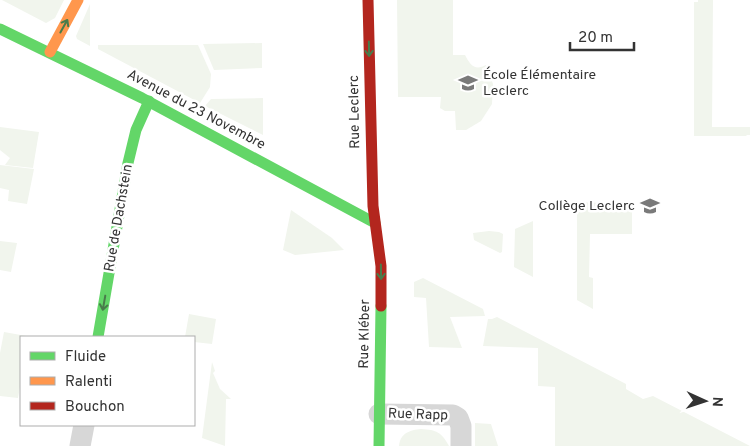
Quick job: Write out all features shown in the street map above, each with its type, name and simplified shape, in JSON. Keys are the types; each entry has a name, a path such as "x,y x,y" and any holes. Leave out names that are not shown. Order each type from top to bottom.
{"street":[{"path":"50,52 78,0"},
{"name":"Rue Leclerc","path":"368,0 372,191 375,223"},
{"name":"Avenue du 23 Novembre","path":"0,29 185,119 375,223"},
{"name":"Rue de Dachstein","path":"98,336 128,163 136,130 149,101"},
{"name":"Rue Kléber","path":"375,223 381,266 379,446"},
{"name":"Rue Rapp","path":"379,414 453,415 458,418 461,446"},
{"path":"80,446 84,426"}],"shaded area":[{"path":"2,0 64,0 55,18 46,23"},
{"path":"397,0 453,0 453,55 465,55 469,62 476,67 486,65 493,84 492,104 481,121 466,130 456,130 455,111 445,111 440,108 441,97 398,97"},
{"path":"698,0 713,0 712,127 750,127 750,135 694,136 694,2 698,2"},
{"path":"90,4 90,46 77,39 76,36"},
{"path":"262,43 262,68 214,70 203,44"},
{"path":"98,45 198,45 211,74 210,87 200,103 98,49"},
{"path":"263,98 263,135 205,106 211,99"},
{"path":"0,127 39,132 33,168 5,165 10,158 0,150"},
{"path":"0,165 34,169 27,204 8,201 9,190 0,188"},
{"path":"577,202 632,204 632,234 590,234 589,277 593,278 593,309 577,300"},
{"path":"291,210 332,238 344,250 295,255 283,250"},
{"path":"533,221 533,277 514,267 515,229"},
{"path":"489,231 503,234 502,252 500,253 474,240 473,233"},
{"path":"0,241 17,243 11,272 0,270"},
{"path":"423,278 483,309 485,316 450,317 462,348 429,347 426,298 414,297 414,282"},
{"path":"189,314 216,319 212,344 195,342 195,336 185,336"},
{"path":"497,317 626,384 626,389 643,399 653,396 750,446 555,446 555,387 538,386 538,348 483,346 488,319"},
{"path":"4,332 26,336 20,336 20,387 18,398 0,396 0,353"},
{"path":"212,362 215,371 213,373 220,389 231,399 226,399 225,446 202,438"},
{"path":"475,423 491,424 498,446 475,446"},
{"path":"421,429 438,433 449,446 399,446 401,438 406,433"}],"traffic: fast":[{"path":"0,29 142,98 375,223"},
{"path":"98,336 128,163 136,130 149,101"},
{"path":"379,446 381,306"}],"traffic: slow":[{"path":"50,52 78,0"}],"traffic: jam":[{"path":"368,0 373,206 381,266 381,306"}],"place":[{"name":"École Élémentaire Leclerc","path":"468,83"},
{"name":"Collège Leclerc","path":"650,206"}]}
